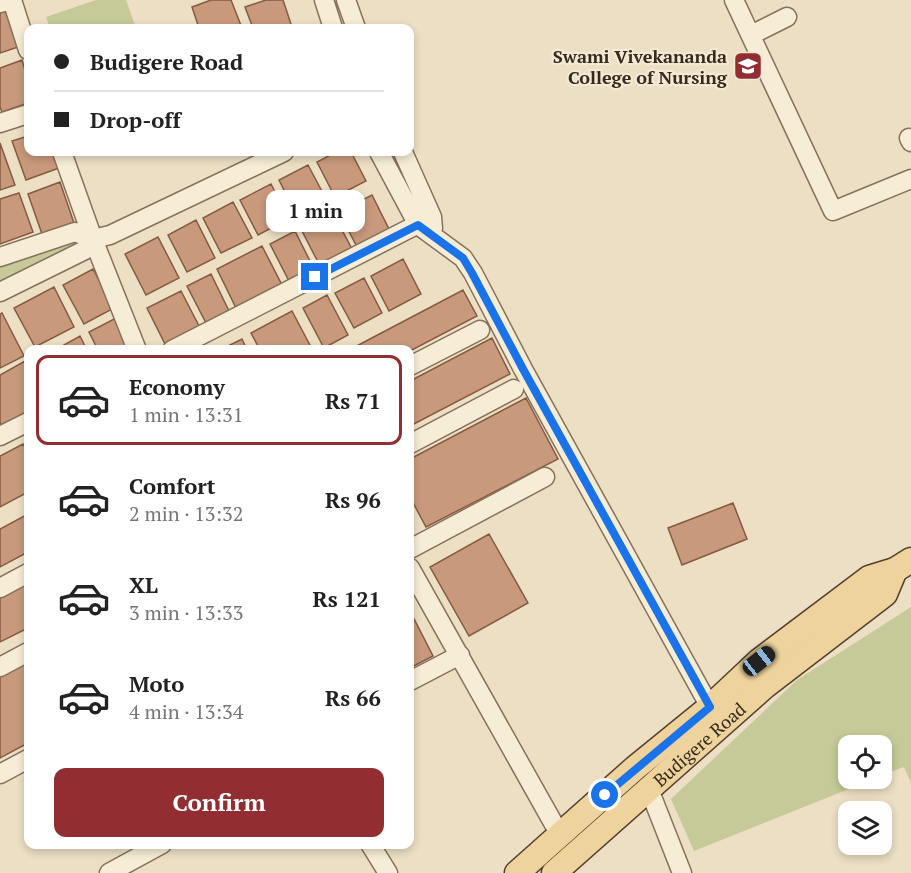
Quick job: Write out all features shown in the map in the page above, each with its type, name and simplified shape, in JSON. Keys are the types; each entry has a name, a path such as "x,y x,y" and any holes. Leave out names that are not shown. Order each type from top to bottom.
{"main road":[{"name":"Budigere Road","path":"517,873 635,768 710,707 759,661 869,578 903,565"},
{"name":"Budigere Road","path":"554,873 765,686 885,594 903,565"}],"street":[{"path":"0,3 12,0 24,38"},
{"path":"324,0 332,24"},
{"path":"346,0 355,24"},
{"path":"734,0 833,211 911,179"},
{"path":"750,35 787,17"},
{"path":"0,123 24,115"},
{"path":"64,156 93,239 135,345"},
{"path":"0,257 75,232 93,239 110,235 276,156"},
{"path":"383,156 434,237 463,258 472,273 710,707"},
{"path":"405,156 425,221"},
{"path":"182,345 425,221"},
{"path":"0,292 85,250 93,239"},
{"path":"414,364 480,330"},
{"path":"414,442 514,389"},
{"path":"0,436 24,424"},
{"path":"414,547 545,477"},
{"path":"0,588 24,575"},
{"path":"414,575 560,835"},
{"path":"0,668 24,654"},
{"path":"414,679 460,655"},
{"path":"0,774 24,761"},
{"path":"649,789 682,873"},
{"path":"109,873 153,849"},
{"path":"373,849 388,873"}],"green space":[{"path":"96,0 126,0 135,24 49,24 46,17"},
{"path":"76,239 79,247 0,287 0,265"},
{"path":"911,607 911,783 904,767 892,771 892,735 838,735 838,789 849,789 694,851 671,799 797,680"}],"building":[{"path":"211,0 231,0 240,24 198,24 192,7"},
{"path":"266,0 283,0 291,24 251,24 245,7"},
{"path":"6,11 18,47 0,53 0,13"},
{"path":"22,60 24,67 24,104 2,112 0,107 0,68"},
{"path":"24,137 24,156 54,156 59,168 26,180 12,141"},
{"path":"0,143 15,185 0,190"},
{"path":"328,156 353,156 366,181 335,197 317,162"},
{"path":"308,165 326,199 296,214 279,180"},
{"path":"60,182 74,223 42,234 28,194"},
{"path":"271,184 289,219 258,235 240,200"},
{"path":"19,193 33,232 0,244 0,199"},
{"path":"372,195 390,231 357,247 339,212"},
{"path":"233,202 252,238 221,253 203,218"},
{"path":"333,213 352,249 320,266 301,229"},
{"path":"196,220 215,258 187,272 168,235"},
{"path":"295,231 314,269 289,281 270,244"},
{"path":"158,237 179,278 146,295 125,254"},
{"path":"262,246 282,285 236,308 217,269"},
{"path":"403,259 421,294 389,311 371,276"},
{"path":"93,269 114,308 84,324 63,285"},
{"path":"211,274 229,311 206,323 187,286"},
{"path":"364,278 382,313 354,328 335,293"},
{"path":"54,287 74,327 39,345 34,345 14,308"},
{"path":"463,290 477,316 414,349 414,345 358,345"},
{"path":"181,291 199,326 165,344 147,308"},
{"path":"327,295 348,335 330,345 322,345 303,308"},
{"path":"292,311 310,345 257,345 251,333"},
{"path":"2,313 24,356 0,368 0,314"},
{"path":"118,317 132,345 96,345 89,332"},
{"path":"80,336 84,345 64,345"},
{"path":"492,338 510,374 414,424 414,379"},
{"path":"242,339 245,345 230,345"},
{"path":"24,362 24,415 2,426 0,422 0,375"},
{"path":"526,398 558,459 426,527 414,504 414,457"},
{"path":"23,444 24,446 24,494 0,507 0,456"},
{"path":"733,503 747,539 682,565 668,528"},
{"path":"24,516 24,554 0,567 0,529"},
{"path":"489,534 528,603 469,636 430,567"},
{"path":"24,585 24,630 0,642 0,598"},
{"path":"414,619 433,656 414,666"},
{"path":"24,661 24,745 0,758 0,674"}],"place":[{"name":"Swami Vivekananda College of Nursing","path":"748,66"}],"route":[{"path":"315,277 418,225 463,258 472,273 710,707 605,795"}]}
